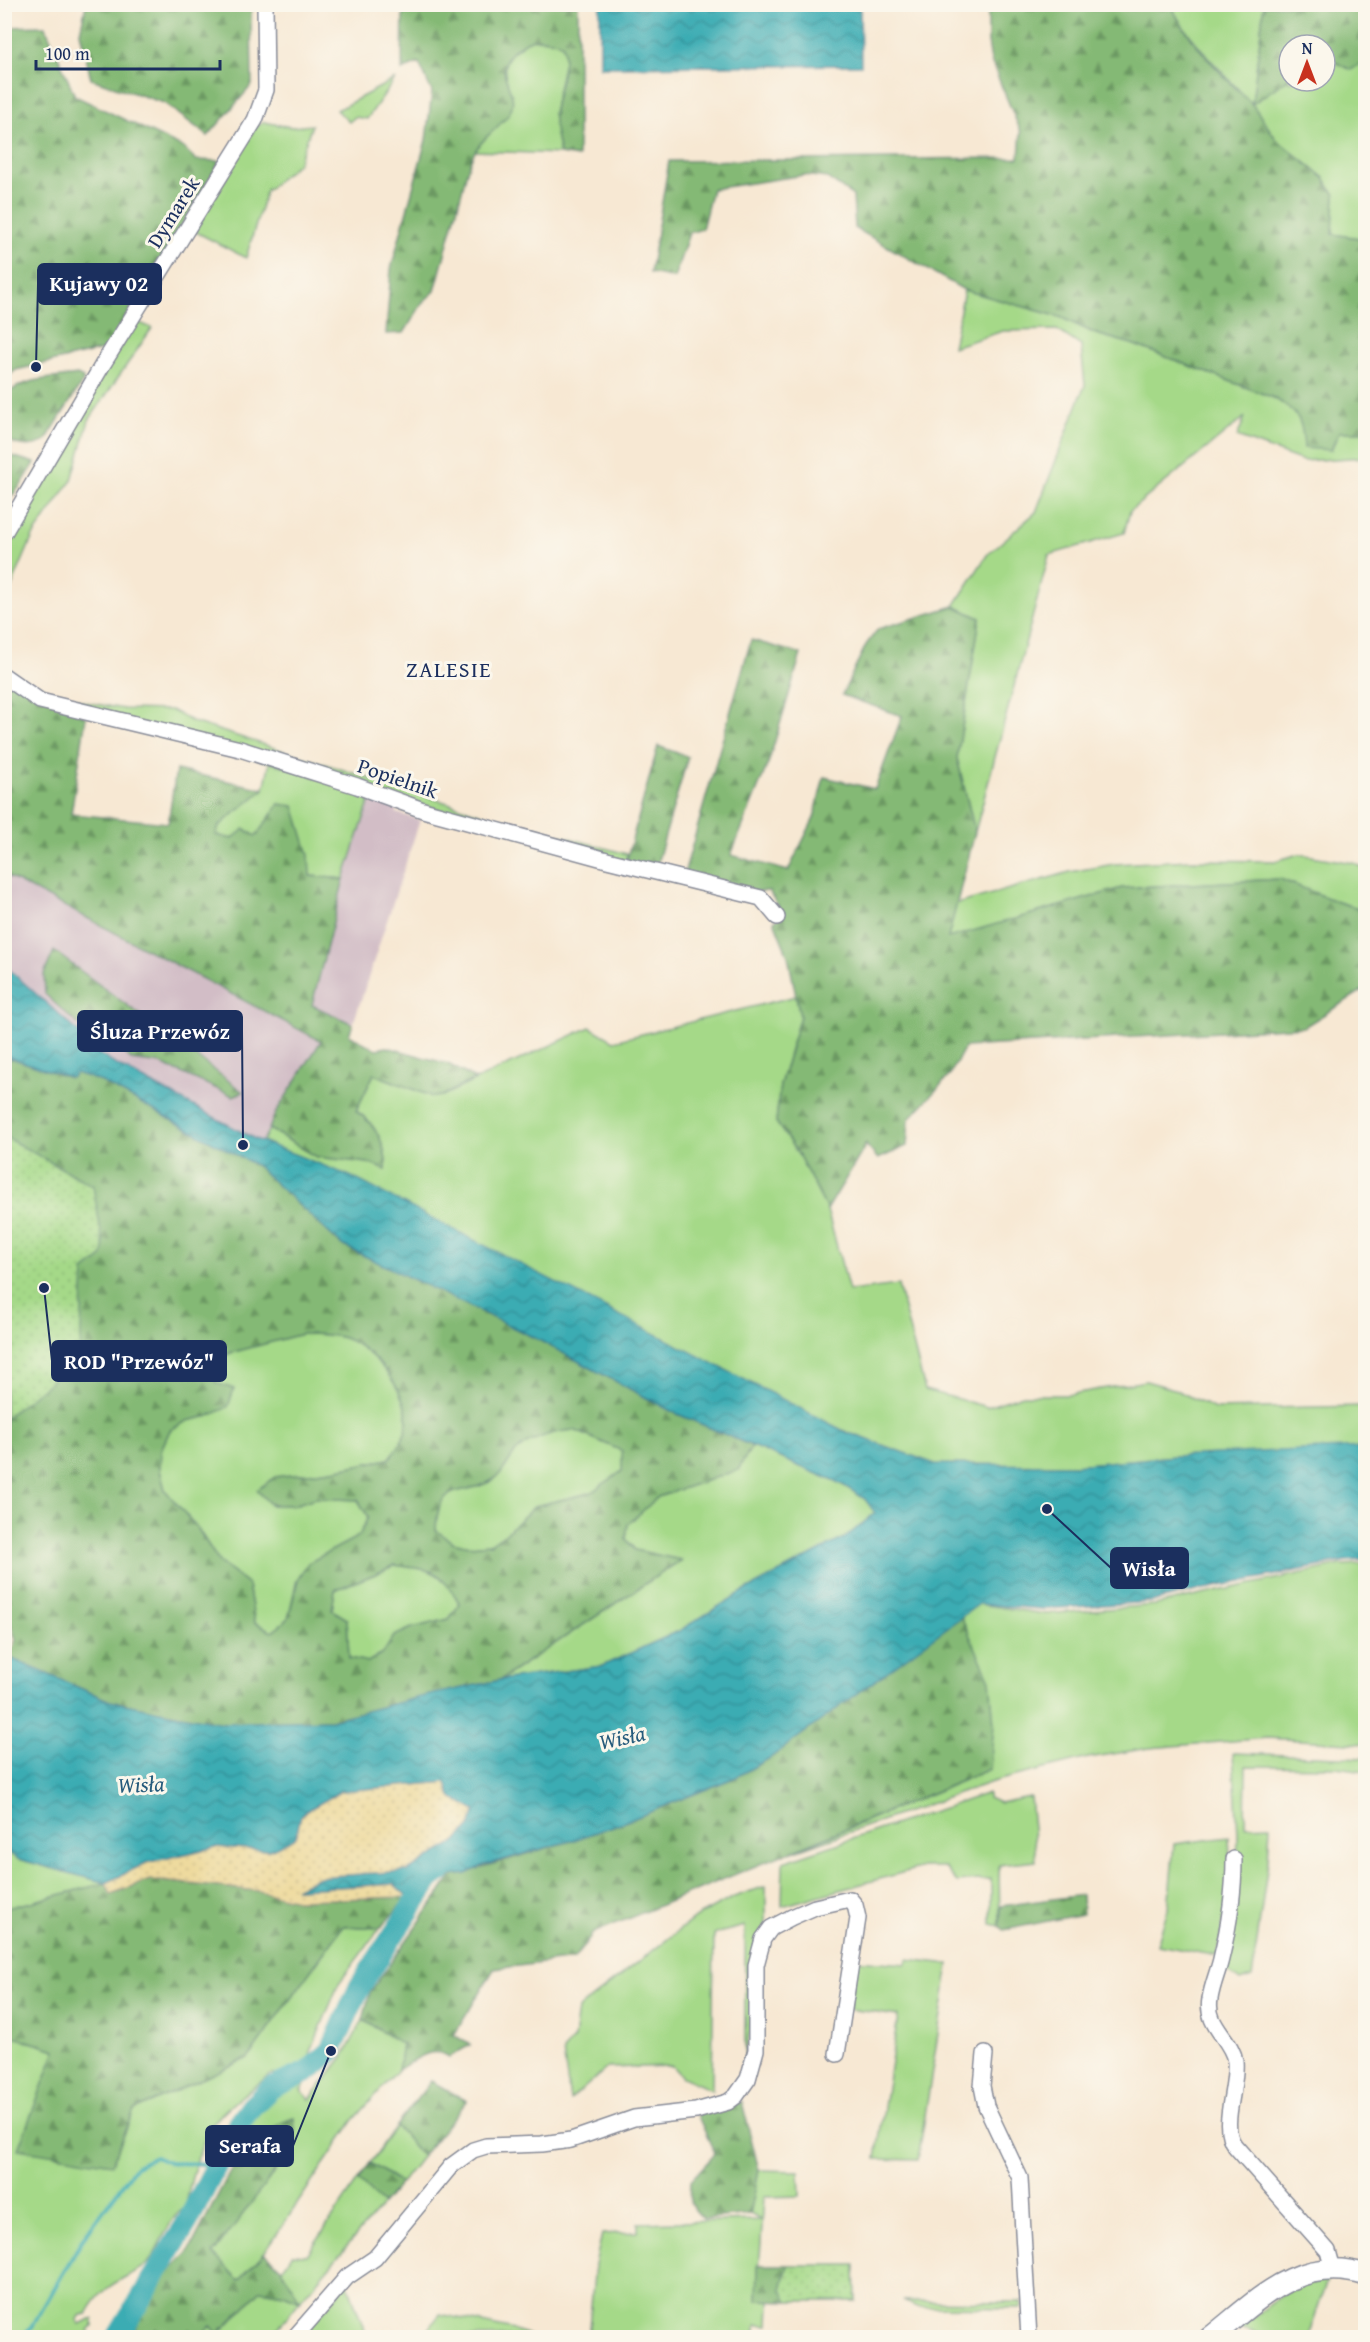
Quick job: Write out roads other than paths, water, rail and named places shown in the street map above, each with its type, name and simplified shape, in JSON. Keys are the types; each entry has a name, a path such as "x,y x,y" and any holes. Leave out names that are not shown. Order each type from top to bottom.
{"street":[{"name":"Dymarek","path":"35,480 103,364 255,120 266,90 265,4"},
{"path":"4,516 35,480"},
{"path":"4,533 35,480"},
{"name":"Popielnik","path":"4,676 40,700 240,749 357,786 423,810 607,860 761,898 777,916"},
{"path":"1234,1859 1229,1923 1209,2000 1212,2018 1235,2059 1235,2085 1228,2134 1235,2146 1328,2251 1333,2269"},
{"path":"294,2337 347,2277 375,2258 451,2166 472,2150 486,2146 543,2144 571,2140 634,2118 696,2111 728,2102 736,2096 748,2079 756,2050 756,1965 763,1939 771,1928 792,1917 815,1907 850,1899 855,1905 858,1918 837,2054"},
{"path":"985,2054 982,2086 986,2106 1020,2178 1029,2337"},
{"path":"1209,2337 1283,2282 1304,2273 1333,2269 1365,2275"}],"water":[{"path":"600,5 860,5 861,65 600,67"},
{"path":"4,965 91,1043 92,1049 113,1063 253,1138 350,1176 846,1432 935,1464 1074,1465 1175,1456 1365,1447 1365,1560 1346,1561 1150,1602 1042,1609 979,1604 770,1758 736,1777 574,1840 485,1865 466,1874 430,1879 408,1897 394,1884 295,1889 319,1877 408,1871 455,1842 470,1826 476,1811 451,1797 446,1782 341,1791 301,1814 296,1837 270,1850 215,1847 146,1863 106,1883 18,1859 5,1850 5,1656 110,1701 164,1712 223,1723 331,1720 416,1698 500,1680 602,1666 679,1631 739,1594 846,1537 875,1513 865,1499 843,1485 673,1412 537,1339 342,1245 257,1166 102,1082 76,1073 71,1078 5,1056"}],"waterway":[{"path":"117,2338 188,2221 234,2131 251,2107 271,2088 307,2072 331,2051 360,1986 430,1879 455,1860"},
{"path":"20,2338 32,2327 84,2237 136,2166 155,2157 169,2163 218,2164"}],"place":[{"name":"Kujawy 02","path":"36,367"},
{"name":"Śluza Przewóz","path":"243,1145"},
{"name":"ROD \"Przewóz\"","path":"44,1288"},
{"name":"Wisła","path":"1047,1509"},
{"name":"Serafa","path":"331,2051"}],"district":[{"name":"ZALESIE","path":"449,669"}]}
